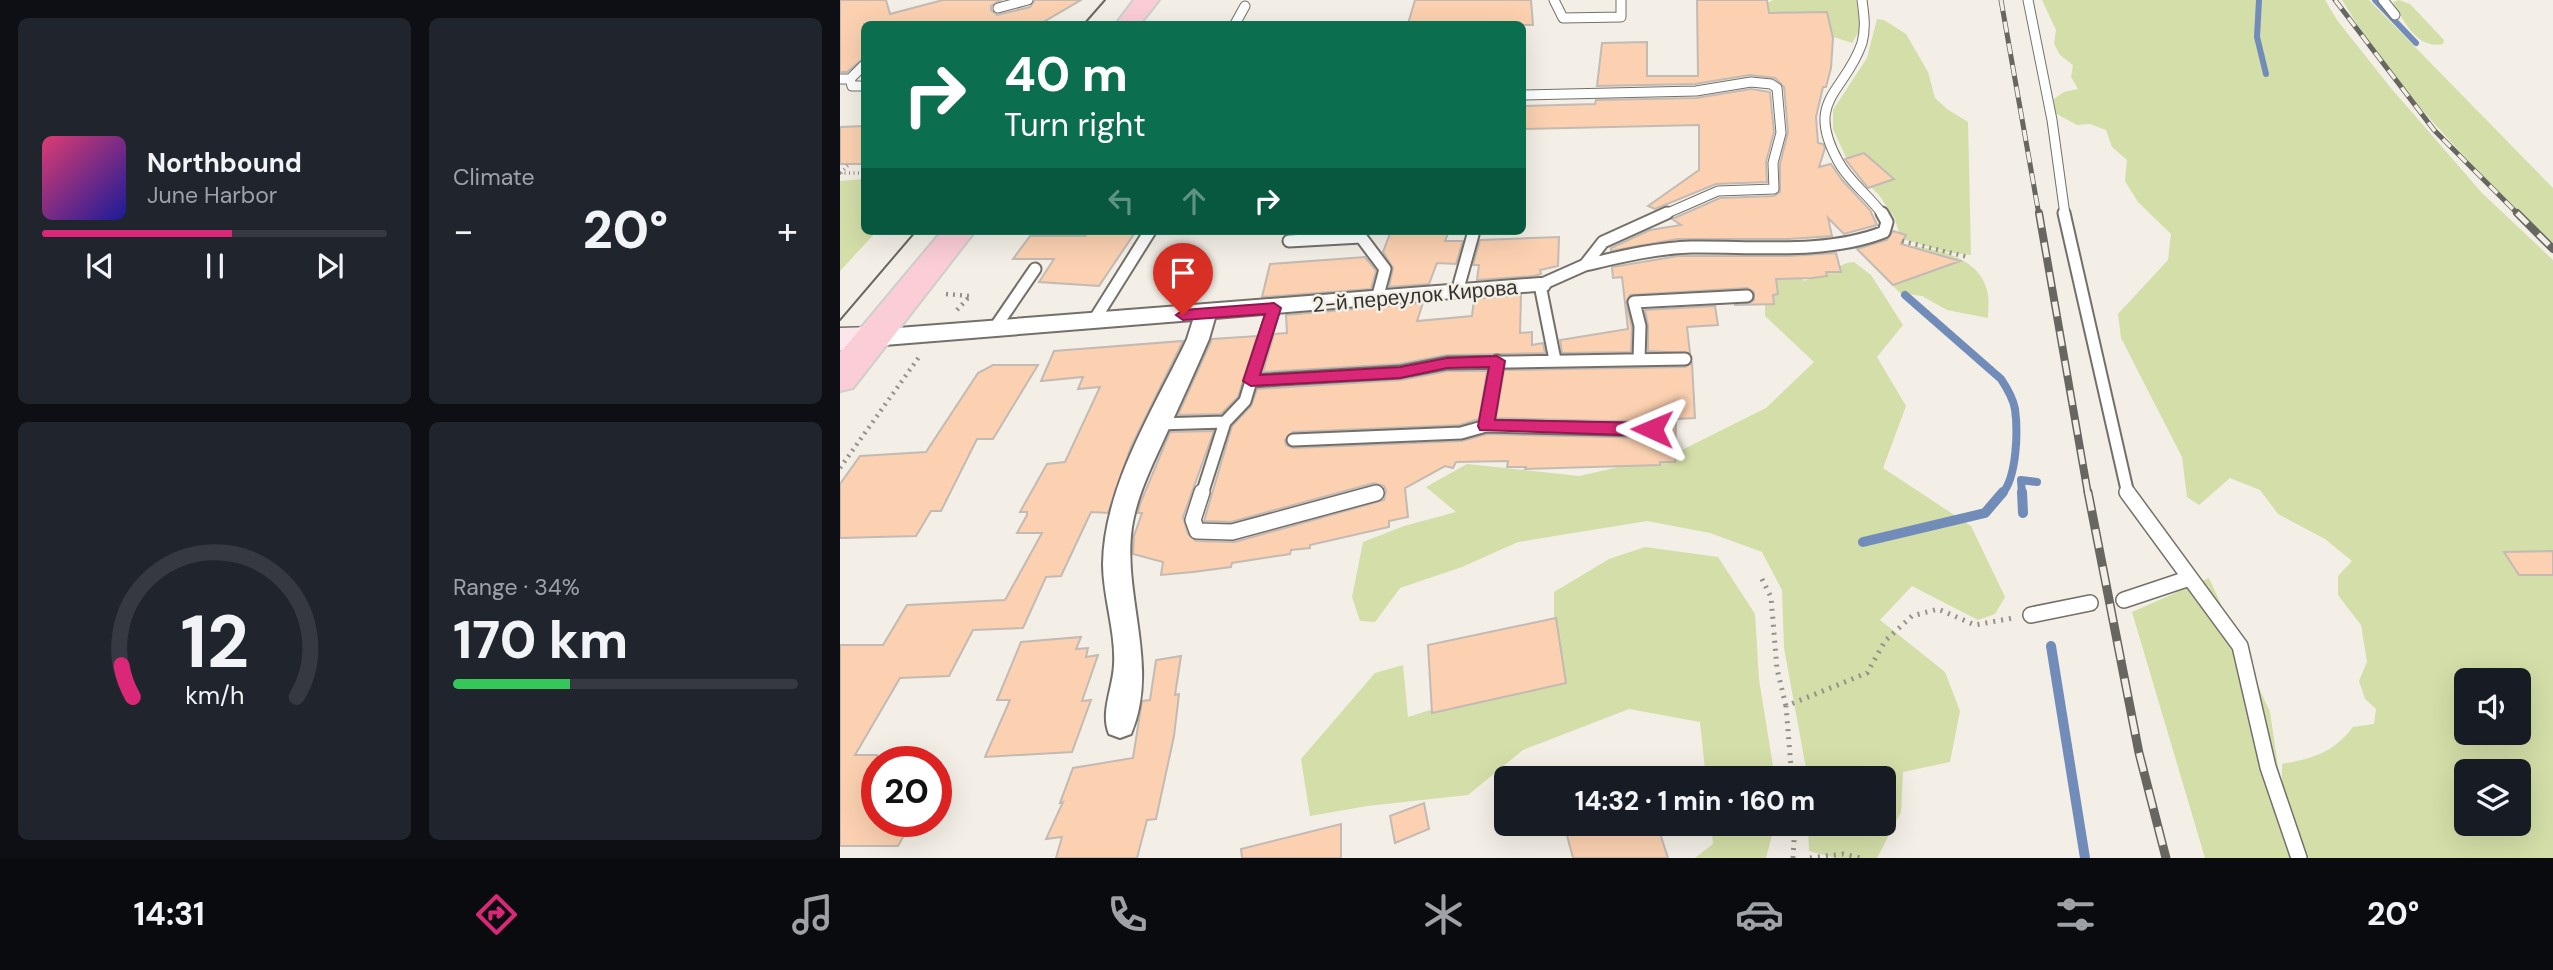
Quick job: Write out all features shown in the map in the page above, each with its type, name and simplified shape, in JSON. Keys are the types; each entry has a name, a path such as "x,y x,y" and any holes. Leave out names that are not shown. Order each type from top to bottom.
{"main road":[{"path":"1130,21 1147,0"},
{"path":"840,378 856,339 955,235"}],"street":[{"name":"2-й переулок Кирова","path":"856,339 1540,285"},
{"path":"1120,723 1129,664 1116,566 1119,527 1130,486 1198,339 1206,313"}],"lane":[{"path":"998,8 1028,0"},
{"path":"1554,0 1563,18 1621,17 1621,0"},
{"path":"1555,360 1540,285 1584,265 1638,253 1689,247 1768,249 1877,237 1888,228 1876,202 1847,177 1828,139 1823,114 1830,93 1858,55 1866,30 1863,0"},
{"path":"2028,0 2052,120 2060,194 2126,491 2240,646 2268,767 2299,858"},
{"path":"2384,0 2395,15"},
{"path":"1237,21 1245,6"},
{"path":"861,67 845,79 852,86 861,86"},
{"path":"1526,95 1696,91 1751,82 1771,84 1777,88 1781,133 1773,163 1774,189 1718,191 1603,242 1584,265"},
{"path":"1093,322 1147,235"},
{"path":"1457,292 1473,235"},
{"path":"1289,242 1361,237 1385,269 1377,299"},
{"path":"994,329 1035,269"},
{"path":"1639,360 1640,326 1634,302 1747,296"},
{"path":"1274,308 1245,401 1225,422 1193,520 1197,531 1233,532 1376,493"},
{"path":"1251,381 1400,372 1447,363 1685,359"},
{"path":"1486,426 1497,361"},
{"path":"1158,424 1225,422"},
{"path":"1293,440 1461,433 1486,426 1652,429"},
{"path":"2124,600 2190,578"},
{"path":"2031,615 2090,603"}],"path":[{"path":"840,173 848,165"},
{"path":"840,173 861,172"},
{"path":"1877,237 1894,238 1968,257"},
{"path":"840,468 937,333 970,296 941,293"},
{"path":"1762,579 1772,597 1777,669 1786,706 1791,766"},
{"path":"1786,706 1867,673 1885,641 1912,616 1938,609 1975,625 2031,615"},
{"path":"1793,858 1795,836"},
{"path":"1810,858 1843,854 1861,858"}],"green space":[{"path":"1773,0 1856,0 1861,28 1852,43 1780,19 1762,6"},
{"path":"2042,0 2325,0 2337,20 2390,87 2482,193 2553,260 2553,858 2307,858 2282,787 2282,764 2322,753 2338,743 2353,727 2374,724 2376,709 2365,699 2359,681 2367,662 2361,625 2338,595 2338,576 2352,561 2325,539 2278,514 2260,490 2230,478 2199,505 2187,497 2182,457 2121,338 2118,314 2168,260 2171,234 2138,202 2125,181 2127,160 2112,147 2106,130 2090,124 2077,125 2055,113 2054,99 2064,92 2078,89 2071,77 2073,65 2060,55 2054,44 2056,30"},
{"path":"2342,0 2369,0 2553,188 2553,243 2466,158 2412,98 2387,67"},
{"path":"2399,0 2410,4 2444,40 2443,44 2426,42 2412,32 2393,2"},
{"path":"1877,19 1884,20 1906,34 1928,72 1935,98 1968,122 1971,255 1947,252 1896,237 1899,232 1894,217 1879,195 1850,166 1833,129 1833,110 1867,58"},
{"path":"861,179 861,235 873,235 840,271 840,181"},
{"path":"1877,244 1943,252 1973,267 1983,279 1988,295 1988,318 1947,310 1922,296 1900,293 1857,250"},
{"path":"1854,262 1871,275 1903,325 1877,357 1906,406 1883,468 1971,526 2005,597 1995,614 1978,620 1912,586 1880,620 1945,672 1960,711 1950,762 1903,772 1901,812 1896,822 1896,766 1806,766 1784,648 1782,590 1762,552 1710,533 1647,521 1518,542 1462,567 1400,588 1375,622 1360,621 1352,597 1363,542 1404,526 1456,512 1426,487 1467,464 1579,476 1672,455 1766,408 1814,362 1765,316 1765,271 1791,268 1804,281"},
{"path":"1645,547 1718,557 1755,614 1759,679 1773,766 1705,766 1700,722 1629,709 1523,750 1503,766 1494,766 1494,774 1468,795 1367,806 1310,816 1301,759 1375,673 1403,665 1408,717 1554,671 1554,592 1609,559"},
{"path":"2209,578 2270,712 2281,787 2306,858 2205,858 2132,612"},
{"path":"1712,836 1772,836 1766,858 1695,858 1713,844"},
{"path":"1808,836 1888,836 1877,858 1835,858 1809,851"}],"building":[{"path":"840,0 886,0 890,14 943,0 1001,0 991,6 991,10 997,15 1030,7 1035,0 1081,0 1045,21 861,21 861,60 847,72 840,72"},
{"path":"1415,0 1531,0 1533,25 1526,25 1526,21 1409,21"},
{"path":"1697,0 1767,0 1769,13 1827,12 1833,38 1831,68 1816,117 1818,143 1825,148 1819,167 1831,164 1870,210 1877,225 1844,234 1828,218 1832,236 1789,239 1677,239 1611,251 1611,248 1650,230 1681,225 1672,219 1720,198 1774,196 1780,192 1780,164 1788,132 1784,87 1775,78 1750,75 1695,84 1597,86 1602,43 1647,42 1647,76 1698,76"},
{"path":"1751,89 1770,92 1774,132 1766,162 1767,182 1716,184 1655,209 1648,206 1699,170 1699,125 1526,129 1526,106 1595,104 1596,100 1696,98"},
{"path":"861,126 861,164 840,164 840,127"},
{"path":"1864,153 1894,179 1868,188 1845,159"},
{"path":"1893,231 1906,235 1901,244 1960,261 1893,285 1857,249 1887,240"},
{"path":"1133,235 1099,286 1039,282 1054,259 1013,259 1030,236"},
{"path":"1389,235 1447,235 1445,241 1463,241 1456,264 1437,263 1429,284 1389,287 1393,268 1383,252"},
{"path":"1559,237 1558,266 1540,270 1541,274 1534,276 1477,280 1479,265 1473,265 1480,240"},
{"path":"1836,253 1841,272 1826,272 1827,276 1812,278 1776,279 1778,294 1773,295 1774,304 1734,305 1748,304 1754,300 1754,292 1747,288 1630,295 1626,303 1632,327 1631,352 1562,353 1560,340 1628,329 1622,277 1613,278 1612,267 1678,256 1789,256"},
{"path":"1365,257 1376,271 1371,289 1262,297 1270,264"},
{"path":"1521,295 1520,333 1532,332 1532,345 1543,343 1545,353 1447,355 1399,364 1263,372 1274,334 1287,333 1286,315 1423,303 1417,321 1472,316 1474,299"},
{"path":"1715,306 1718,325 1687,327 1690,353 1648,351 1645,310"},
{"path":"1257,336 1238,397 1221,414 1178,415 1212,339"},
{"path":"1183,341 1131,447 1108,513 1091,512 1061,576 1046,577 1023,628 973,630 949,676 900,678 855,755 861,755 861,837 903,837 898,846 840,846 840,645 883,645 907,605 1005,600 1042,533 1017,533 1027,515 1027,512 1020,512 1047,464 1065,462 1100,387 1078,389 1083,377 1041,381 1054,351"},
{"path":"1692,363 1695,418 1676,419 1675,462 1660,462 1660,465 1525,469 1526,467 1507,467 1508,461 1456,462 1453,468 1445,466 1405,488 1408,517 1389,521 1389,527 1310,545 1310,548 1291,550 1290,554 1193,572 1161,575 1163,562 1133,554 1134,536 1142,513 1138,513 1140,504 1170,432 1214,431 1183,517 1188,534 1196,541 1235,542 1384,500 1384,486 1374,483 1231,522 1204,521 1232,426 1251,406 1257,389 1401,380 1448,371 1487,371 1479,419 1460,425 1293,432 1285,440 1286,445 1293,448 1462,441 1487,434 1652,438 1659,435 1660,430 1652,422 1496,418 1504,370 1685,367"},
{"path":"993,365 1038,365 993,439 977,439 941,511 931,511 916,536 840,538 840,484 860,456 926,452 978,373"},
{"path":"2553,551 2553,575 2519,575 2504,552"},
{"path":"1556,618 1566,683 1432,713 1428,645"},
{"path":"1081,637 1076,649 1088,648 1086,657 1098,655 1082,701 1091,700 1072,752 985,757 1010,700 997,700 1021,642"},
{"path":"1181,656 1175,695 1179,694 1174,736 1156,819 1147,820 1137,858 1056,858 1062,837 1046,839 1063,802 1060,803 1073,768 1133,758 1142,701 1150,700 1156,660"},
{"path":"1424,803 1429,829 1395,843 1390,816"},
{"path":"1341,824 1341,858 1242,858 1241,849"},
{"path":"1567,836 1661,836 1668,858 1573,858"}],"waterway":[{"path":"2259,0 2257,37 2266,74"},
{"path":"2375,0 2416,43"},
{"path":"1905,295 2001,379 2010,393 2016,418 2016,441 2011,477 2002,494"},
{"path":"2022,494 2021,480 2037,482"},
{"path":"1863,542 1985,513 2003,492"},
{"path":"2022,492 2023,513"},
{"path":"2051,646 2085,858"}],"tram line":[{"path":"1087,21 1105,0"},
{"path":"840,320 913,235"}],"railway":[{"path":"2001,0 2039,215"},
{"path":"2335,0 2434,130 2553,249"},
{"path":"2039,213 2088,494"},
{"path":"2088,492 2139,753 2166,858"}],"route":[{"path":"1183,315 1274,308 1251,381 1400,372 1447,363 1497,361 1486,426 1652,429"}]}
